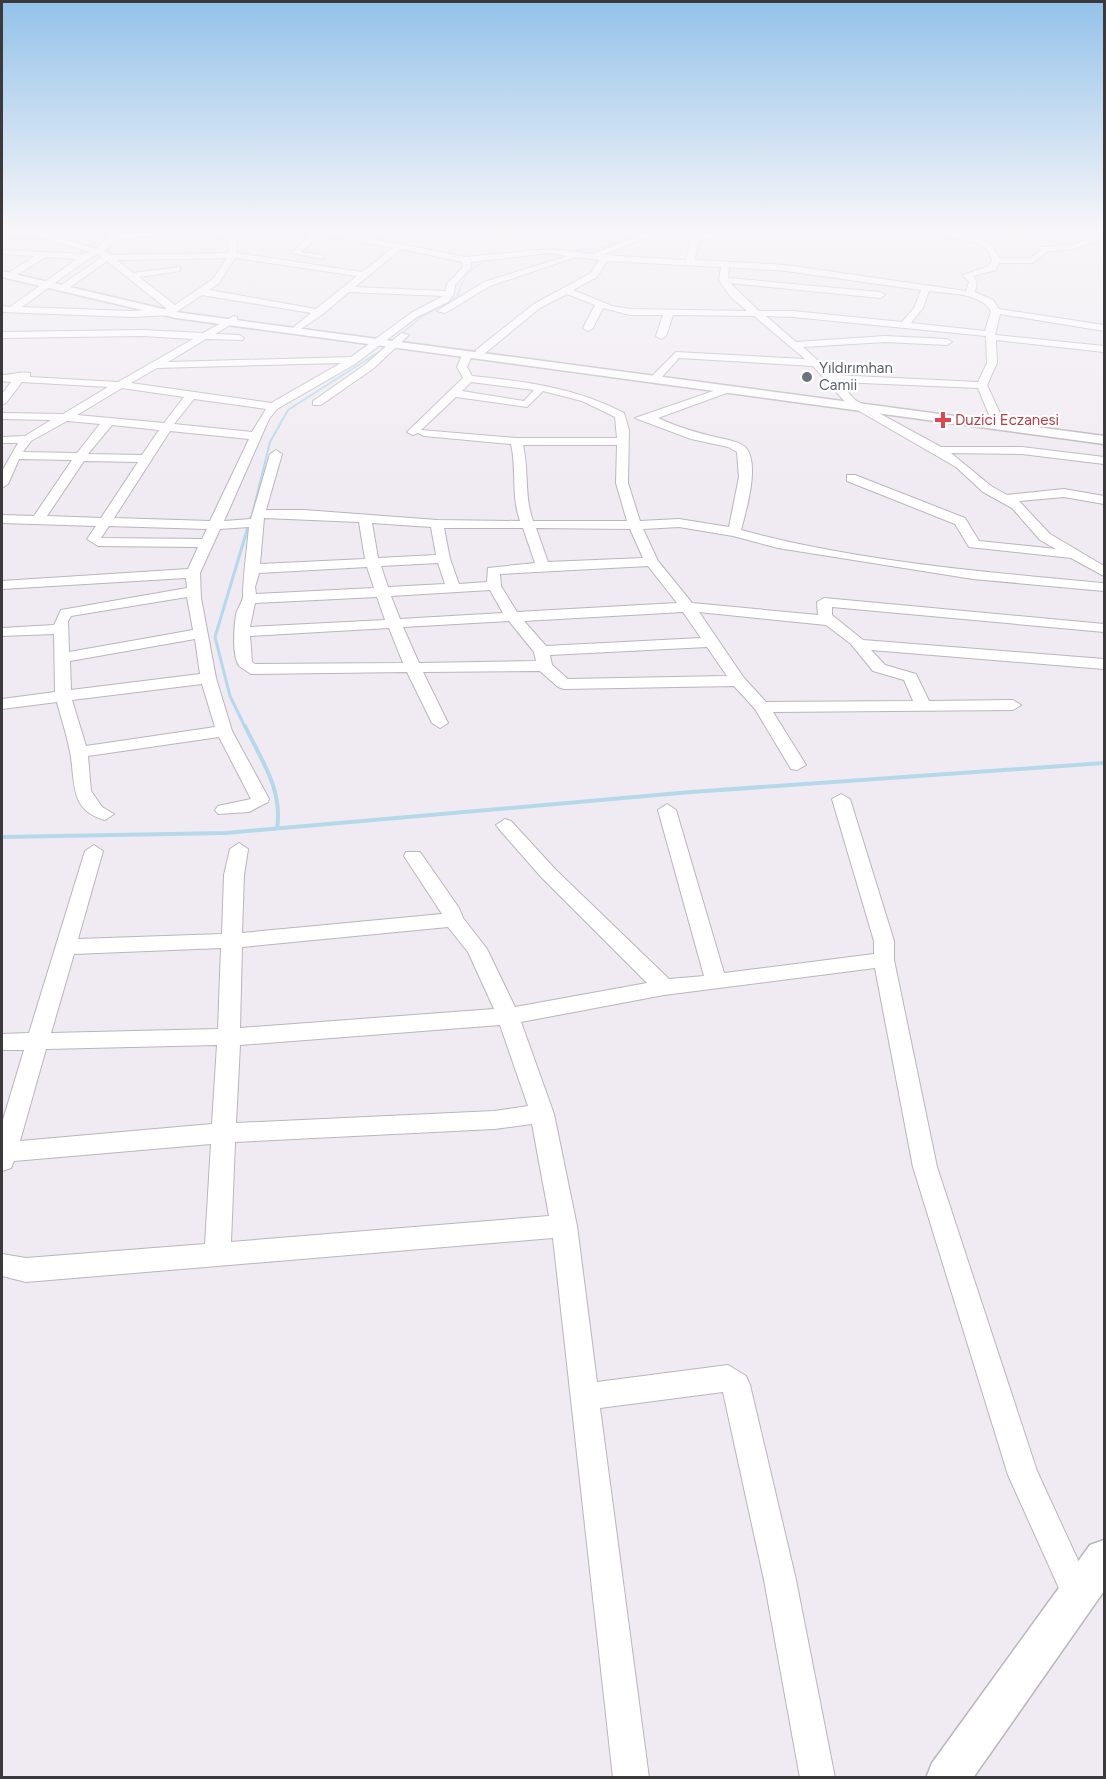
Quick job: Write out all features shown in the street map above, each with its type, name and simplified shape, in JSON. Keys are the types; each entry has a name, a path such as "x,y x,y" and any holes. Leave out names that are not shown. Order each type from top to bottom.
{"main road":[{"path":"172,312 657,376 1104,440"},
{"path":"231,320 386,341"},
{"path":"474,353 561,368 1104,435"},
{"path":"947,1778 1104,1559"}],"street":[{"path":"7,348 33,312"},
{"path":"48,312 129,318"},
{"path":"49,323 129,318 172,312"},
{"path":"298,328 320,312"},
{"path":"317,403 370,366 386,341 420,312"},
{"path":"224,810 249,807 259,802 260,799 224,730 208,678 194,591 194,573 207,543 256,436 273,407 353,359 442,312"},
{"path":"468,379 462,367 474,353 529,312"},
{"path":"588,328 596,312"},
{"path":"661,336 669,312"},
{"path":"671,312 756,313 822,317 955,330 991,338 1104,349"},
{"path":"820,312 822,317"},
{"path":"856,320 864,312"},
{"path":"905,325 915,312"},
{"path":"996,312 991,338 992,363 982,386 998,422"},
{"path":"1002,312 1104,328"},
{"path":"756,313 815,363 855,404 960,464 987,489 1016,505 1045,537 1104,572"},
{"path":"121,332 129,318"},
{"path":"2,484 15,455 27,439 231,320"},
{"path":"156,345 221,348 262,326"},
{"path":"949,342 955,330"},
{"path":"2,335 121,332 207,334 239,338"},
{"path":"791,345 885,339 949,342 991,338"},
{"path":"657,376 676,355 815,363"},
{"path":"155,365 353,359"},
{"path":"554,389 561,368"},
{"path":"3,396 19,380 36,369"},
{"path":"2,378 121,385 273,407"},
{"path":"830,378 982,386"},
{"path":"468,379 539,390 554,389 592,402 620,415 646,417 700,439 736,446 744,452 746,461 741,505 734,532"},
{"path":"468,379 419,432 516,441 623,442"},
{"path":"646,417 728,389"},
{"path":"453,393 527,404 539,390"},
{"path":"192,394 166,428 94,539 98,542 207,543"},
{"path":"620,415 623,442 622,483 635,525 652,562 688,607 738,681 762,707 797,765"},
{"path":"2,416 65,417 256,436"},
{"path":"39,518 81,456 109,421"},
{"path":"2,440 27,439"},
{"path":"516,441 520,457 522,508 543,566"},
{"path":"938,451 968,447 1019,450 1104,460"},
{"path":"276,454 253,521 253,569 248,587 249,600 244,612 244,663 256,671 415,669 710,642"},
{"path":"15,455 146,459"},
{"path":"851,478 960,521 974,544 1073,555 1103,588"},
{"path":"1006,500 1064,493 1104,500"},
{"path":"2,519 39,518 215,525 304,514 437,524 530,526 679,523 734,532 778,544 973,575 1103,588"},
{"path":"365,519 373,562 383,592 426,698 440,723"},
{"path":"437,524 443,560 454,589"},
{"path":"253,569 443,560"},
{"path":"652,562 543,566 493,571 494,586 513,617 564,684 738,681"},
{"path":"2,585 194,573"},
{"path":"249,600 494,586"},
{"path":"105,814 96,811 82,790 79,752 63,696 61,629 66,613 194,591"},
{"path":"924,707 910,677 879,668 859,644 825,617 822,604 826,601 1104,628"},
{"path":"244,632 688,607 830,621"},
{"path":"2,632 61,629"},
{"path":"61,658 202,633"},
{"path":"859,644 1104,664"},
{"path":"2,704 208,678"},
{"path":"762,707 1013,705"},
{"path":"79,752 224,730"},
{"path":"841,798 884,941 884,960 925,1167 1023,1475 1078,1595"},
{"path":"667,810 716,982"},
{"path":"505,825 549,874 664,987"},
{"path":"217,1255 229,1037 234,875 239,849"},
{"path":"94,851 3,1158 224,1133 494,1120 542,1114"},
{"path":"412,856 452,913 453,920 477,949 508,1016 542,1114 564,1226 631,1778"},
{"path":"66,947 233,941 453,920"},
{"path":"2,1042 268,1036 508,1016 664,987 884,960"},
{"path":"2,1265 26,1270 564,1226"},
{"path":"584,1397 729,1378 736,1385 780,1580 818,1778"}],"waterway":[{"path":"372,357 430,312"},
{"path":"251,519 270,442 288,410 374,355"},
{"path":"245,727 230,696 215,637 251,517"},
{"path":"245,726 274,788 277,800 277,828"},
{"path":"2,837 226,833 691,792 1104,763"}],"place":[{"name":"Yıldırımhan Camii","path":"807,377"},
{"name":"Duzici Eczanesi","path":"943,420"}]}
